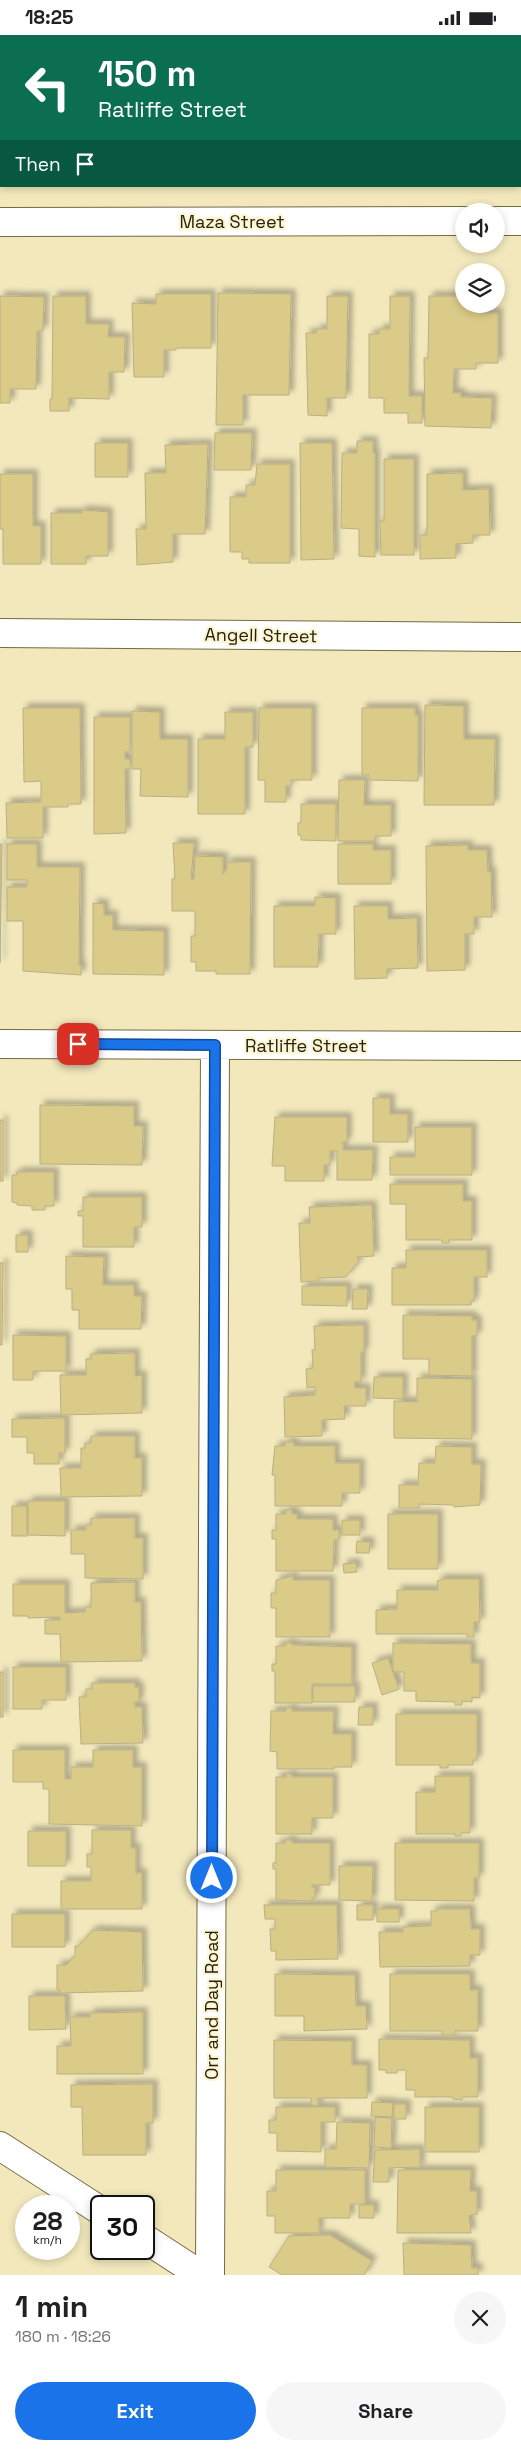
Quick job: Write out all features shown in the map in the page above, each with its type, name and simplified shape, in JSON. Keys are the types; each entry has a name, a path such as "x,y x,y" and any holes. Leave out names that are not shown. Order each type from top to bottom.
{"street":[{"name":"Maza Street","path":"0,221 455,221"},
{"path":"505,221 521,221"},
{"name":"Angell Street","path":"0,633 521,637"},
{"name":"Ratliffe Street","path":"0,1044 521,1046"},
{"name":"Orr and Day Road","path":"210,2275 215,1045"},
{"path":"0,2146 90,2204"},
{"path":"155,2245 201,2275"}],"building":[{"path":"218,293 291,294 289,395 243,395 243,425 216,425"},
{"path":"156,294 211,294 211,348 164,350 164,377 134,377 132,303 156,304"},
{"path":"0,296 44,297 43,331 37,331 36,389 10,389 10,403 0,403"},
{"path":"53,296 86,296 86,324 109,324 108,337 125,337 124,372 109,372 109,399 69,398 69,411 50,411 50,399 52,399"},
{"path":"327,296 348,296 346,398 327,398 327,416 308,415 306,333 316,333 317,329 327,329"},
{"path":"390,296 410,296 409,396 422,396 422,423 408,423 408,413 384,413 384,398 369,398 369,334 379,334 379,329 390,329"},
{"path":"429,296 455,296 455,313 498,313 498,363 476,363 476,369 454,369 453,393 461,393 461,397 492,398 491,428 425,426 424,358 428,358"},
{"path":"215,433 252,433 251,470 214,470"},
{"path":"357,441 373,441 373,453 375,453 375,557 359,556 359,529 341,528 342,453 357,453"},
{"path":"95,443 128,443 128,477 95,477"},
{"path":"300,443 332,443 334,559 301,560"},
{"path":"208,444 205,534 173,534 173,562 137,565 136,529 146,529 145,473 166,473 165,445"},
{"path":"384,459 414,459 414,555 381,555 380,521 384,521"},
{"path":"257,464 290,464 290,563 249,563 249,559 242,559 242,552 230,552 230,497 246,497 246,485 255,485"},
{"path":"463,473 463,490 489,489 490,535 473,535 473,543 456,544 456,558 420,559 420,535 427,535 427,474"},
{"path":"0,474 33,474 33,526 41,526 41,564 3,564 3,529 0,529"},
{"path":"82,510 108,512 108,556 86,556 86,564 51,564 51,513 82,513"},
{"path":"425,705 464,706 464,739 495,739 494,805 424,805"},
{"path":"23,708 80,708 81,804 68,804 68,807 43,807 43,838 7,838 6,803 41,802 41,781 24,782"},
{"path":"259,708 312,708 312,780 291,780 291,786 286,786 286,802 265,802 265,780 258,780"},
{"path":"362,708 415,708 415,715 418,715 418,781 369,780 369,775 362,775"},
{"path":"132,711 160,712 160,739 188,739 188,797 140,796 141,769 132,769"},
{"path":"225,712 253,712 253,747 245,747 245,814 198,814 198,739 225,739"},
{"path":"94,717 130,717 130,752 125,752 125,759 130,759 130,769 125,769 126,833 94,834"},
{"path":"339,780 365,780 364,805 391,805 391,836 375,836 375,841 338,841"},
{"path":"301,804 336,804 336,841 301,840 301,835 298,835 298,823 301,823"},
{"path":"173,843 194,843 191,879 194,879 195,856 223,857 223,874 227,868 227,862 251,862 250,974 216,974 216,971 196,971 196,962 191,962 191,936 195,936 195,911 172,911 172,879 175,879"},
{"path":"0,844 2,844 0,963"},
{"path":"7,844 37,844 37,867 80,867 79,965 81,965 81,975 23,971 23,921 7,921 7,887 27,887 27,880 7,880"},
{"path":"338,844 373,844 373,850 391,850 391,884 338,884"},
{"path":"468,845 468,850 487,850 488,872 491,871 492,917 474,917 474,934 465,934 465,970 427,971 426,846"},
{"path":"315,897 336,898 336,934 319,934 318,967 274,967 274,906 315,906"},
{"path":"93,903 104,904 104,915 113,915 113,930 164,931 164,975 93,974"},
{"path":"354,906 388,906 388,919 417,918 418,968 387,969 387,978 355,979"},
{"path":"373,1098 390,1098 390,1114 408,1114 408,1142 373,1142"},
{"path":"40,1105 134,1106 134,1126 143,1126 142,1165 40,1164"},
{"path":"275,1117 347,1117 347,1142 343,1142 343,1150 373,1150 372,1180 337,1180 337,1151 330,1151 330,1165 324,1165 324,1181 285,1181 285,1166 272,1166"},
{"path":"0,1120 3,1120 3,1181 0,1181"},
{"path":"415,1127 472,1127 472,1175 390,1175 390,1157 415,1157"},
{"path":"17,1172 54,1172 54,1206 45,1206 45,1210 32,1210 32,1206 17,1205 17,1203 12,1202 12,1175 17,1175"},
{"path":"390,1184 463,1184 463,1201 472,1201 472,1240 449,1240 449,1243 442,1243 442,1240 406,1240 406,1204 390,1204"},
{"path":"83,1197 142,1197 142,1227 134,1227 134,1247 83,1247 83,1216 78,1216 78,1211 83,1211"},
{"path":"372,1205 374,1256 357,1257 359,1261 346,1277 318,1278 318,1281 301,1282 299,1223 310,1223 309,1207"},
{"path":"16,1235 28,1235 28,1252 16,1252"},
{"path":"406,1250 487,1250 487,1277 474,1277 474,1301 471,1301 471,1305 392,1305 392,1268 406,1268"},
{"path":"66,1256 104,1257 103,1285 134,1285 134,1296 142,1296 141,1329 79,1329 79,1310 72,1310 72,1289 66,1289"},
{"path":"0,1263 3,1263 2,1345 0,1345"},
{"path":"302,1286 347,1286 347,1306 302,1305"},
{"path":"353,1289 368,1289 367,1309 352,1309"},
{"path":"403,1315 472,1316 472,1320 477,1320 477,1336 472,1336 472,1376 429,1375 429,1359 403,1359"},
{"path":"364,1325 364,1352 361,1352 361,1382 355,1382 355,1388 366,1388 366,1406 344,1406 345,1419 322,1420 322,1436 285,1437 284,1397 315,1395 315,1387 307,1388 306,1369 313,1368 312,1350 315,1350 314,1326"},
{"path":"13,1335 66,1336 66,1371 33,1371 33,1380 13,1380"},
{"path":"135,1353 135,1376 142,1375 142,1413 61,1415 60,1375 86,1375 86,1359 91,1359 91,1354"},
{"path":"374,1377 403,1377 403,1399 373,1398"},
{"path":"417,1378 472,1379 472,1439 394,1438 394,1401 417,1402"},
{"path":"65,1418 65,1453 59,1453 59,1464 34,1464 34,1453 27,1453 27,1437 12,1437 12,1419"},
{"path":"91,1436 135,1436 135,1458 142,1458 142,1496 61,1497 60,1468 81,1468 81,1448 85,1448 85,1443 91,1443"},
{"path":"285,1442 294,1442 294,1446 335,1446 335,1463 360,1463 360,1493 342,1493 342,1506 275,1506 275,1475 272,1475 275,1446 285,1446"},
{"path":"436,1446 472,1447 472,1464 481,1464 480,1505 454,1507 454,1505 419,1504 419,1508 399,1508 399,1485 418,1485 419,1463 435,1463"},
{"path":"28,1501 65,1501 65,1536 28,1535"},
{"path":"12,1506 27,1506 27,1536 12,1536"},
{"path":"286,1510 292,1510 292,1514 297,1514 297,1519 333,1519 333,1530 339,1530 339,1540 334,1540 333,1571 276,1571 276,1539 272,1539 272,1530 276,1530 276,1514 286,1514"},
{"path":"388,1514 438,1514 438,1569 388,1569"},
{"path":"91,1518 135,1518 135,1538 143,1538 143,1579 85,1578 85,1554 71,1554 71,1530 86,1530 86,1525 91,1525"},
{"path":"342,1520 360,1520 360,1535 342,1535"},
{"path":"357,1541 370,1542 369,1553 356,1553"},
{"path":"356,1563 357,1572 344,1573 343,1564"},
{"path":"293,1576 293,1580 330,1580 330,1637 276,1637 276,1608 271,1608 271,1593 276,1593 276,1580"},
{"path":"442,1579 479,1579 480,1622 474,1622 474,1637 467,1637 467,1634 376,1634 376,1610 397,1609 397,1590 438,1590 437,1581"},
{"path":"135,1582 135,1602 141,1602 142,1661 61,1662 60,1634 45,1634 45,1620 60,1620 60,1617 28,1618 28,1616 13,1616 13,1584 65,1584 65,1613 85,1612 85,1607 91,1607 91,1583"},
{"path":"285,1643 292,1643 292,1645 352,1647 352,1684 312,1684 312,1703 275,1703 275,1671 272,1671 272,1664 276,1664 276,1646 285,1646"},
{"path":"393,1643 471,1644 471,1663 480,1663 480,1698 472,1697 472,1702 462,1701 462,1705 455,1705 455,1702 416,1701 416,1691 404,1691 404,1672 393,1672"},
{"path":"388,1658 399,1689 382,1695 372,1663"},
{"path":"13,1667 66,1667 66,1700 42,1700 42,1709 13,1709"},
{"path":"0,1672 3,1672 3,1717 0,1717"},
{"path":"92,1683 135,1683 135,1687 139,1687 139,1702 135,1702 135,1707 142,1707 143,1743 81,1744 79,1697 86,1697 86,1689 92,1689"},
{"path":"313,1686 355,1686 355,1702 313,1702"},
{"path":"359,1707 373,1707 373,1725 358,1725"},
{"path":"286,1708 292,1708 292,1711 334,1711 333,1734 352,1734 352,1767 334,1767 334,1769 277,1769 277,1752 270,1751 271,1711 286,1711"},
{"path":"396,1714 477,1714 477,1760 473,1760 473,1765 448,1765 448,1768 440,1768 440,1765 396,1765"},
{"path":"13,1750 65,1750 65,1779 71,1779 71,1767 93,1767 93,1750 133,1750 133,1767 142,1767 142,1826 49,1824 49,1789 43,1789 43,1782 13,1782"},
{"path":"286,1774 292,1774 292,1777 333,1777 333,1818 312,1818 312,1834 276,1834 276,1777 286,1777"},
{"path":"435,1776 470,1776 470,1833 461,1833 461,1836 455,1836 455,1834 416,1834 416,1792 435,1792"},
{"path":"92,1830 131,1830 131,1848 136,1848 136,1873 142,1873 142,1909 61,1909 61,1881 91,1881 91,1867 87,1867 87,1854 92,1854"},
{"path":"28,1831 66,1831 66,1866 28,1866"},
{"path":"285,1840 292,1840 292,1843 330,1843 330,1885 312,1885 312,1887 315,1887 315,1898 312,1898 312,1901 276,1900 276,1869 273,1869 273,1863 276,1863 276,1843 285,1843"},
{"path":"395,1843 479,1843 479,1878 474,1878 474,1901 395,1900"},
{"path":"339,1866 373,1866 372,1901 339,1900"},
{"path":"264,1905 337,1905 338,1959 276,1960 276,1951 271,1951 270,1929 275,1929 275,1919 265,1919"},
{"path":"357,1905 373,1905 373,1920 357,1920"},
{"path":"377,1909 399,1909 399,1922 377,1922"},
{"path":"437,1909 470,1909 471,1929 480,1929 480,1955 470,1955 470,1966 380,1967 379,1932 403,1932 403,1927 431,1926 431,1911 437,1911"},
{"path":"12,1914 65,1914 65,1947 12,1947"},
{"path":"93,1930 142,1932 143,1991 60,1993 60,1990 57,1990 57,1965 66,1965 75,1956 75,1946 78,1946"},
{"path":"275,1974 355,1975 356,2006 366,2006 367,2029 304,2031 304,2016 275,2016"},
{"path":"390,1974 470,1974 470,1990 478,1990 478,2031 455,2031 455,2035 442,2035 442,2031 390,2031"},
{"path":"29,1996 65,1996 66,2029 29,2030"},
{"path":"143,2012 143,2074 57,2074 57,2046 71,2046 70,2017 90,2017 90,2013"},
{"path":"379,2039 470,2040 470,2058 478,2058 478,2097 462,2097 462,2100 453,2099 453,2097 415,2097 415,2090 406,2090 406,2070 397,2070 397,2073 386,2073 386,2070 379,2070"},
{"path":"274,2040 352,2041 352,2065 367,2065 367,2098 318,2098 318,2106 311,2105 311,2098 274,2098"},
{"path":"153,2084 153,2123 146,2123 146,2155 83,2155 82,2107 71,2107 71,2085"},
{"path":"372,2102 393,2103 392,2117 371,2116"},
{"path":"394,2104 406,2104 406,2119 394,2119"},
{"path":"276,2107 335,2107 335,2122 321,2122 321,2152 277,2151 277,2133 269,2133 269,2120 276,2120"},
{"path":"425,2107 479,2107 479,2152 425,2152"},
{"path":"375,2117 392,2118 391,2148 374,2147"},
{"path":"337,2122 370,2123 369,2168 325,2167 325,2149 336,2149"},
{"path":"420,2149 420,2167 389,2168 389,2182 373,2182 375,2150"},
{"path":"276,2170 365,2170 365,2204 350,2204 350,2218 319,2218 319,2233 275,2233 275,2216 267,2216 267,2191 276,2191"},
{"path":"398,2170 471,2170 470,2191 477,2191 477,2214 469,2216 471,2233 397,2233"},
{"path":"359,2205 374,2205 374,2218 359,2218"},
{"path":"330,2235 372,2261 364,2275 282,2275 269,2267 289,2236"},
{"path":"403,2243 471,2245 472,2268 478,2268 478,2275 404,2275"}],"route":[{"path":"78,1044 215,1045 212,1878"}]}
